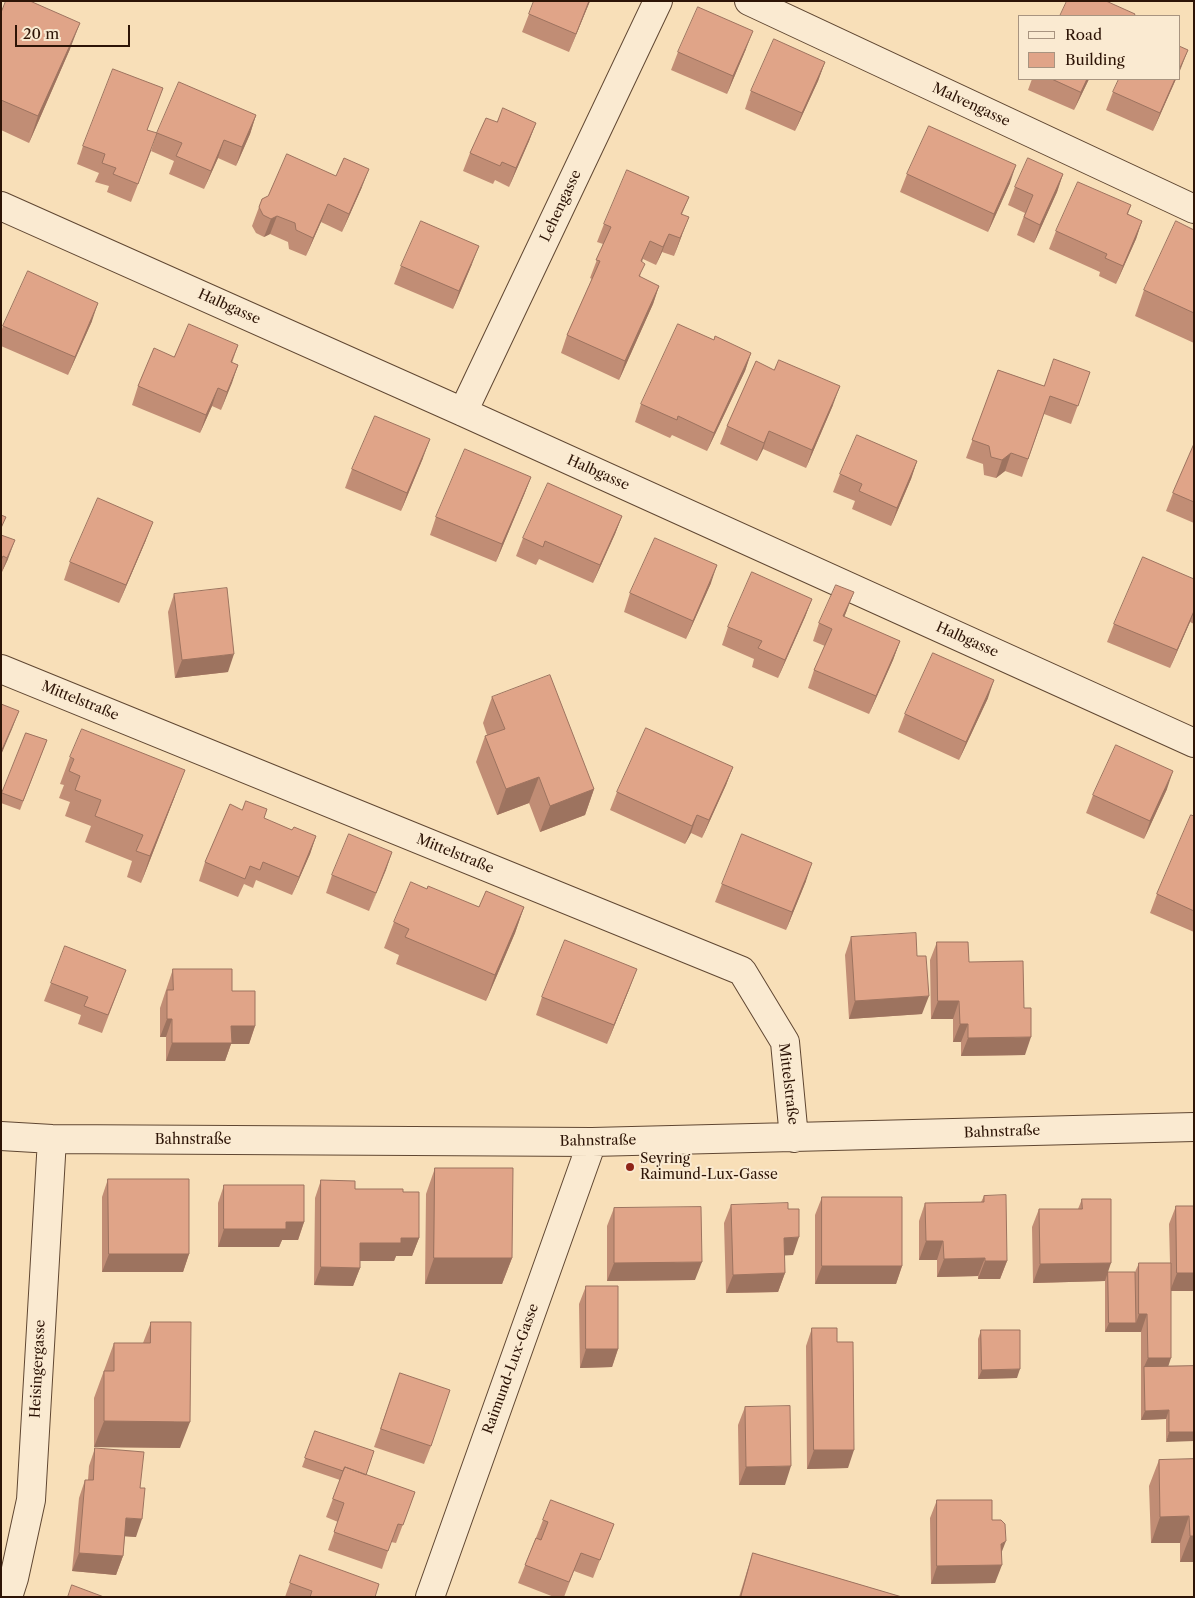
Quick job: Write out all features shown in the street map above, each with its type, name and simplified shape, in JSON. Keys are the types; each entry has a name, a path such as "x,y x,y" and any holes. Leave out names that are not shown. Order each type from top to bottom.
{"street":[{"name":"Lehengasse","path":"463,412 658,1"},
{"name":"Malvengasse","path":"748,1 1194,209"},
{"name":"Halbgasse","path":"1,206 463,412 1194,743"},
{"name":"Mittelstraße","path":"1,669 742,971 785,1042 794,1138"},
{"name":"Bahnstraße","path":"1,1136 52,1139 592,1142 1194,1127"},
{"name":"Heisingergasse","path":"8,1597 14,1578 30,1500 52,1139"},
{"name":"Raimund-Lux-Gasse","path":"430,1597 592,1142"}],"building":[{"path":"6,1 30,1 80,23 38,116 1,100 1,13"},
{"path":"534,1 589,1 576,34 529,14"},
{"path":"1067,1 1106,1 1135,14 1134,15 1060,15"},
{"path":"698,7 753,31 733,76 678,52"},
{"path":"774,39 825,62 802,113 751,91"},
{"path":"1180,46 1188,50 1180,68"},
{"path":"113,69 163,88 147,130 157,133 138,184 113,174 116,168 102,163 105,154 83,146"},
{"path":"1054,80 1087,80 1081,92"},
{"path":"1119,80 1175,80 1160,113 1113,92"},
{"path":"179,82 256,115 242,147 224,140 211,171 176,156 182,143 157,133"},
{"path":"503,108 536,123 516,168 502,162 500,166 470,153 486,118 497,122"},
{"path":"929,126 1016,165 994,214 907,174"},
{"path":"287,154 336,176 344,158 369,169 349,214 328,204 313,238 296,230 295,223 277,216 271,219 263,215 259,207 262,199 268,196"},
{"path":"1028,158 1063,174 1040,225 1024,217 1033,195 1015,187"},
{"path":"627,170 689,197 681,214 689,217 680,238 669,234 663,247 650,241 641,261 645,264 639,276 659,286 625,361 567,335 600,261 596,260 611,227 604,224"},
{"path":"1078,182 1131,205 1127,214 1142,221 1123,266 1105,258 1107,254 1056,231"},
{"path":"421,221 479,246 459,291 401,266"},
{"path":"1176,221 1194,230 1194,313 1144,290"},
{"path":"28,271 98,303 75,357 3,326"},
{"path":"189,324 238,345 231,362 238,365 227,392 218,388 206,415 138,386 154,348 174,357"},
{"path":"678,324 714,340 715,336 751,353 714,433 678,416 677,420 641,404"},
{"path":"1054,359 1090,372 1078,406 1050,396 1028,459 1011,453 1002,460 991,457 989,446 972,440 998,370 1044,386"},
{"path":"779,360 840,386 812,450 769,431 764,443 727,426 756,361 774,370"},
{"path":"375,416 430,439 407,493 352,469"},
{"path":"857,435 917,461 897,508 859,491 862,484 840,474"},
{"path":"1194,444 1194,502 1173,493"},
{"path":"465,449 531,477 502,544 436,517"},
{"path":"548,483 622,516 600,565 545,541 543,547 523,538"},
{"path":"98,498 153,522 126,585 70,562"},
{"path":"1,515 6,517 1,528"},
{"path":"1,535 15,540 7,558 3,556 1,560"},
{"path":"655,538 717,565 693,621 630,593"},
{"path":"1143,557 1194,579 1194,611 1177,650 1114,624"},
{"path":"752,572 812,599 785,660 758,648 762,641 728,627"},
{"path":"836,585 854,592 843,616 900,641 876,696 814,670 832,629 819,623"},
{"path":"227,588 234,654 182,660 174,594"},
{"path":"933,653 994,680 966,742 905,714"},
{"path":"550,675 594,789 550,806 539,777 506,789 485,736 505,729 492,697"},
{"path":"1,704 19,711 1,752"},
{"path":"646,728 733,767 709,820 697,815 692,826 617,792"},
{"path":"82,729 185,770 150,856 136,851 143,835 95,816 101,800 75,790 80,776 69,771 74,759 70,757"},
{"path":"26,733 47,740 23,801 2,793"},
{"path":"1116,745 1173,771 1150,821 1093,795"},
{"path":"246,801 267,809 264,818 292,830 294,827 316,836 299,877 263,862 260,870 250,866 245,879 205,862 230,804 242,810"},
{"path":"1191,815 1194,816 1194,911 1157,894"},
{"path":"349,834 392,852 376,893 332,875"},
{"path":"742,834 812,863 792,912 722,884"},
{"path":"411,882 427,889 428,886 479,907 486,891 524,907 495,975 405,937 409,929 394,922"},
{"path":"916,933 917,956 926,956 929,996 855,1001 851,937"},
{"path":"565,940 637,969 614,1025 542,997"},
{"path":"937,942 968,942 969,962 1023,961 1024,1008 1031,1008 1031,1037 968,1038 968,1024 960,1024 959,1001 938,1001"},
{"path":"65,946 126,970 108,1015 84,1006 88,997 51,983"},
{"path":"173,969 232,969 232,991 255,991 255,1026 231,1026 232,1043 172,1043 172,1019 167,1019 167,990 173,990"},
{"path":"435,1168 513,1168 512,1258 434,1258"},
{"path":"108,1179 189,1179 189,1254 109,1254"},
{"path":"321,1180 355,1181 355,1189 403,1189 403,1192 419,1192 419,1238 401,1238 401,1243 360,1243 360,1268 321,1267"},
{"path":"224,1185 304,1185 304,1222 286,1222 286,1229 224,1229"},
{"path":"1006,1195 1007,1261 985,1261 985,1258 944,1259 943,1241 926,1241 925,1203 984,1202 984,1196"},
{"path":"822,1197 902,1197 902,1266 822,1266"},
{"path":"1082,1199 1111,1199 1111,1263 1040,1264 1039,1209 1082,1209"},
{"path":"788,1203 788,1209 799,1209 799,1237 784,1238 785,1273 733,1275 731,1205"},
{"path":"1176,1206 1194,1206 1194,1273 1177,1273"},
{"path":"701,1207 702,1262 614,1263 614,1208"},
{"path":"1139,1263 1171,1263 1171,1358 1148,1358 1147,1314 1139,1314"},
{"path":"1108,1272 1135,1272 1136,1323 1109,1323"},
{"path":"586,1286 618,1286 618,1349 586,1349"},
{"path":"151,1322 191,1322 190,1422 104,1421 104,1371 114,1371 114,1343 150,1343"},
{"path":"812,1328 837,1328 837,1342 853,1342 854,1450 814,1450"},
{"path":"981,1330 1020,1330 1020,1369 982,1370"},
{"path":"1194,1366 1194,1432 1169,1432 1169,1410 1145,1411 1144,1367"},
{"path":"400,1373 450,1390 431,1446 381,1429"},
{"path":"790,1406 791,1466 746,1467 745,1407"},
{"path":"315,1431 374,1451 366,1475 345,1467 343,1471 305,1458"},
{"path":"95,1448 144,1452 140,1488 145,1488 142,1519 126,1518 123,1556 79,1553 85,1480 93,1480"},
{"path":"1194,1459 1194,1536 1190,1536 1189,1516 1160,1517 1159,1460"},
{"path":"345,1467 415,1492 403,1525 398,1524 388,1551 334,1532 344,1503 333,1499"},
{"path":"551,1500 614,1524 600,1560 581,1553 569,1582 525,1565 536,1538 541,1540 548,1522 543,1520"},
{"path":"937,1500 992,1500 992,1520 1001,1520 1005,1524 1006,1541 1001,1544 1002,1565 937,1566"},
{"path":"753,1553 902,1597 741,1597"},
{"path":"300,1555 379,1584 375,1597 310,1597 312,1591 290,1583"},
{"path":"72,1585 104,1597 68,1597"}],"place":[{"name":"Seyring Raimund-Lux-Gasse","path":"630,1167"}]}
